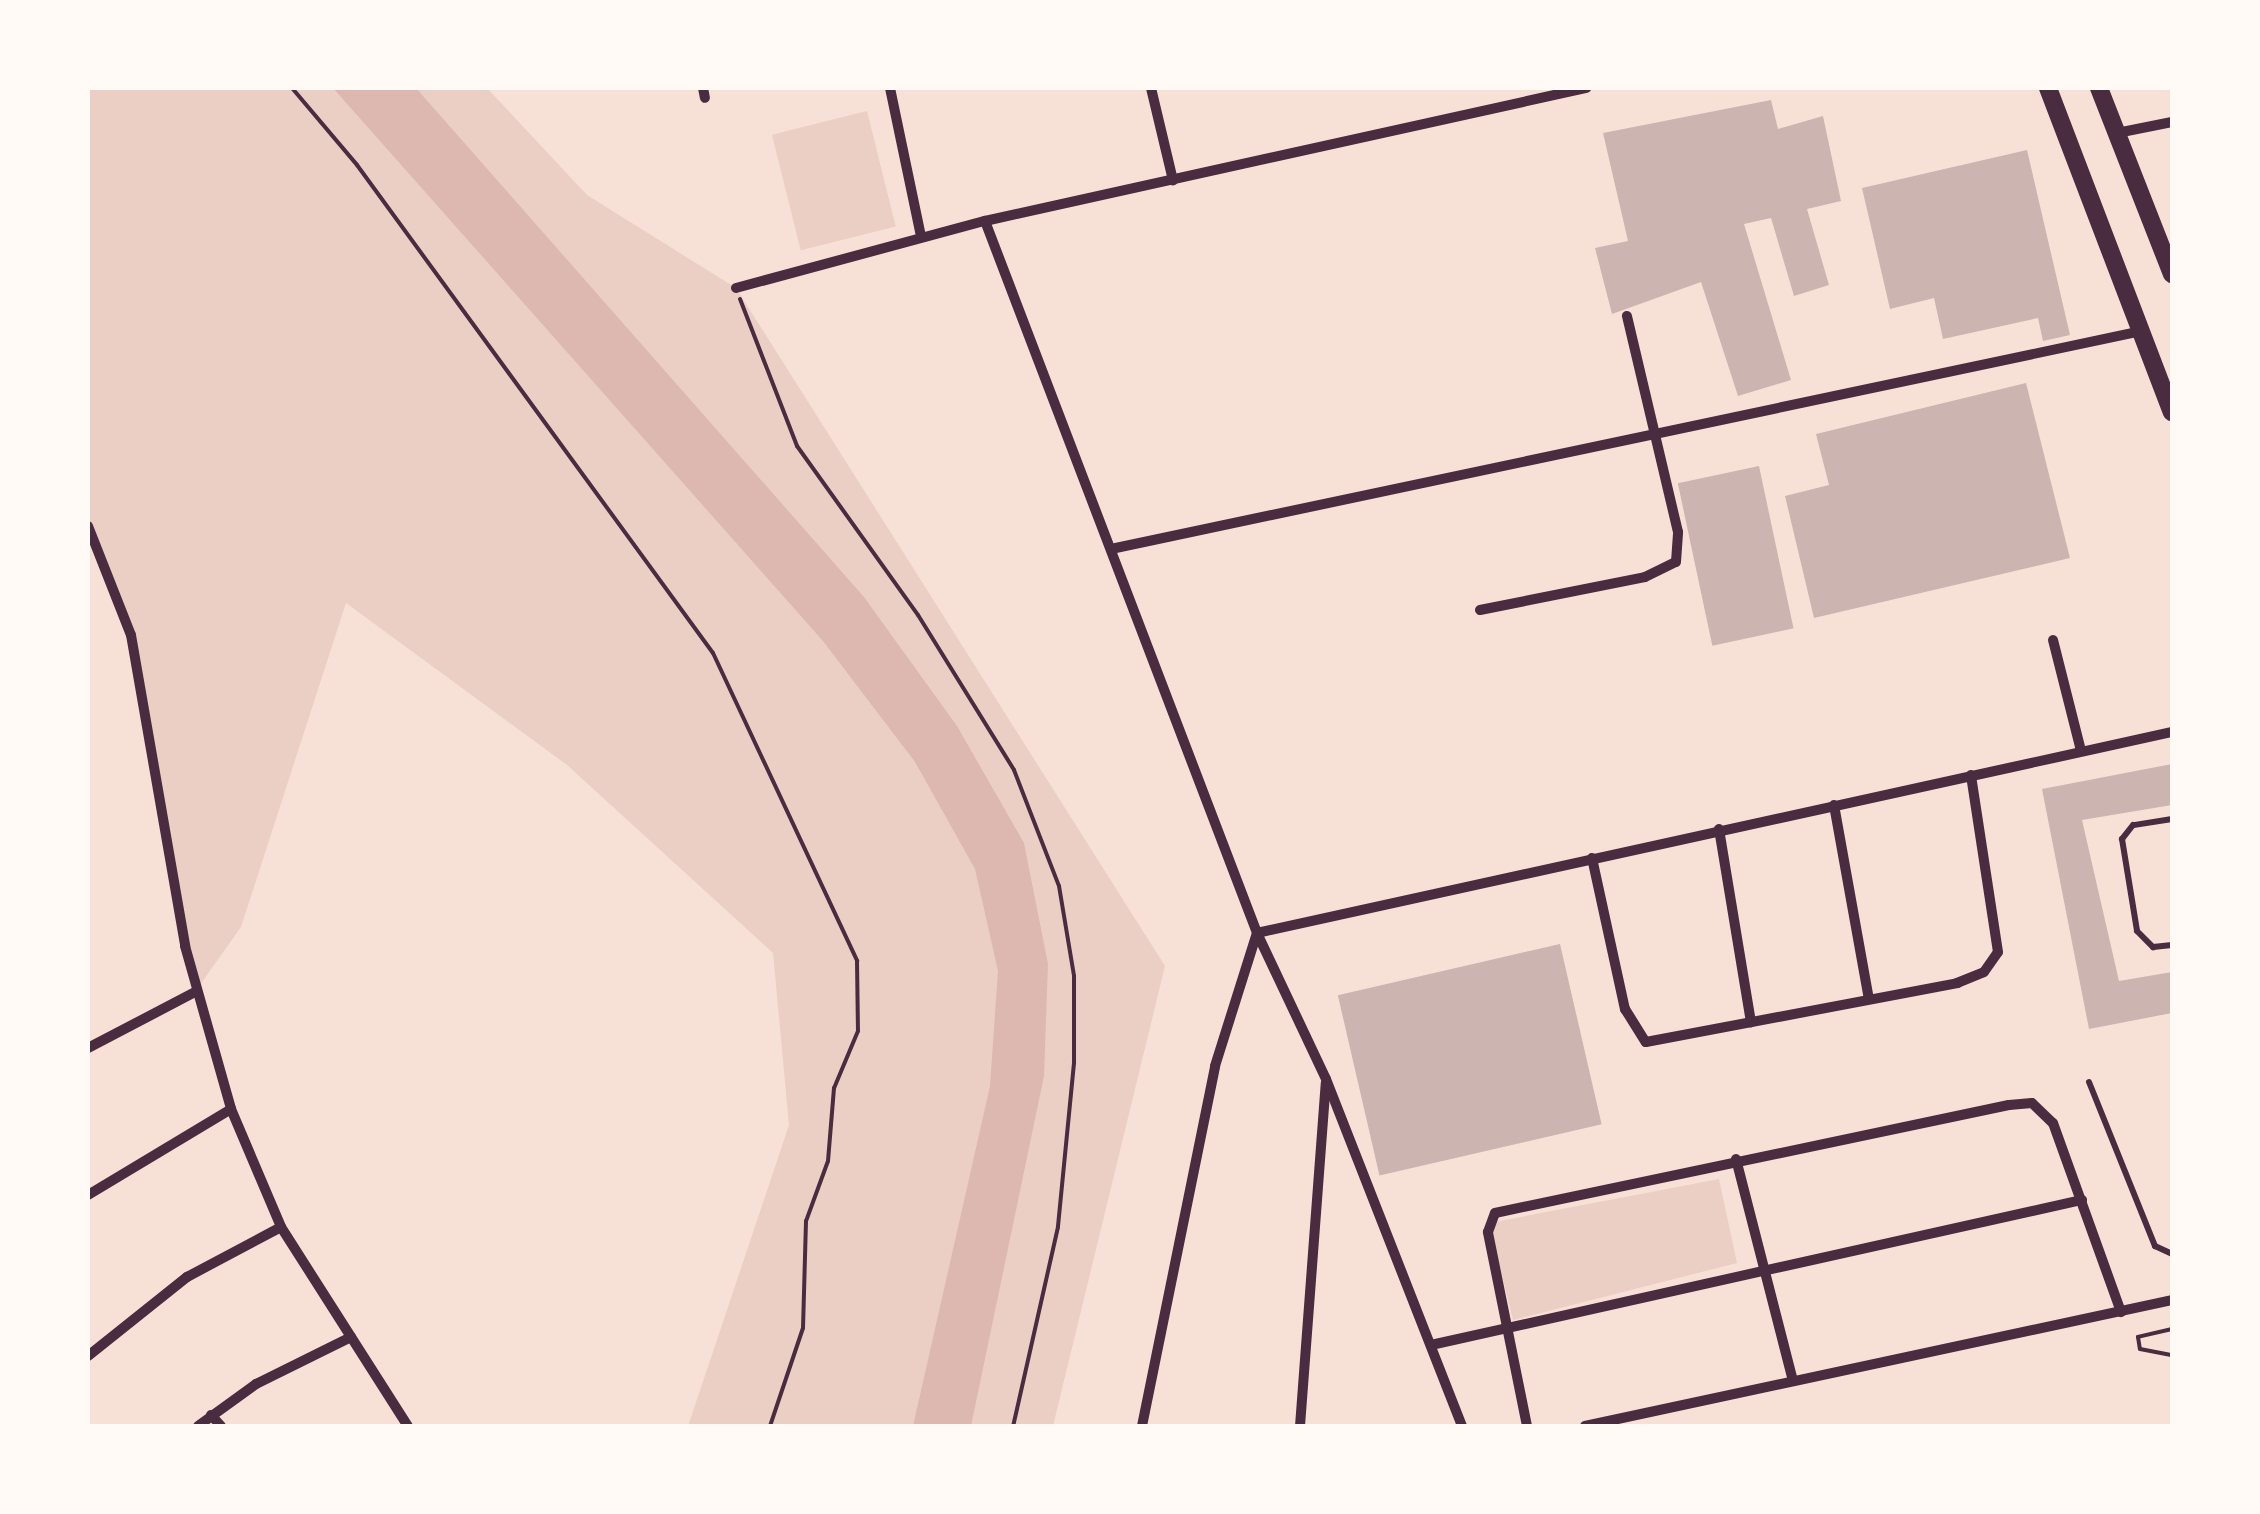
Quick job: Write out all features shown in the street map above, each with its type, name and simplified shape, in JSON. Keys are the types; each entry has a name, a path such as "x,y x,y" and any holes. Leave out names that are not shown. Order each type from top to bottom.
{"main road":[{"path":"2048,88 2172,412"},
{"path":"2099,88 2172,274"}],"street":[{"path":"890,88 921,236"},
{"path":"1151,88 1172,180"},
{"path":"736,288 985,220 1586,88"},
{"path":"2117,133 2172,122"},
{"path":"985,220 1257,933 1326,1079 1462,1426"},
{"path":"1480,610 1645,577 1676,562 1678,532 1658,432 1627,316"},
{"path":"1112,549 2142,331"},
{"path":"88,526 131,634 195,992 231,1109 281,1227 408,1426"},
{"path":"2052,640 2081,751"},
{"path":"1257,933 2172,732"},
{"path":"1592,858 1625,1010 1638,1037 1653,1043 1956,983 1994,964 1996,917 1970,776"},
{"path":"1834,805 1869,1000"},
{"path":"1719,829 1751,1022"},
{"path":"1142,1426 1215,1066 1257,933"},
{"path":"88,1048 195,992"},
{"path":"1300,1426 1326,1079"},
{"path":"1528,1426 1490,1217 1736,1159 2032,1103 2052,1123 2121,1312"},
{"path":"88,1195 231,1109"},
{"path":"1736,1159 1793,1380"},
{"path":"1431,1345 2082,1200"},
{"path":"88,1356 187,1276 281,1227"},
{"path":"1586,1426 2172,1300"},
{"path":"198,1426 256,1384 351,1337"},
{"path":"211,1415 221,1426"}],"lane":[{"path":"2172,819 2133,826 2122,839 2137,930 2153,947 2172,945"},
{"path":"2089,1082 2157,1250 2172,1254"}],"path":[{"path":"292,88 357,165 713,652 856,961 858,1031 834,1088 828,1161 806,1221 803,1328 770,1426"},
{"path":"736,288 797,446 918,615 1014,770 1060,886 1074,976 1074,1063 1058,1227 1013,1426"},
{"path":"2172,1329 2138,1337 2140,1349 2172,1355"}],"shaded area":[{"path":"88,88 487,88 587,195 736,288 1165,966 1053,1426 688,1426 789,1125 773,953 567,765 346,603 241,927 195,992 138,667 88,527"},
{"path":"333,88 416,88 864,597 957,726 1024,843 1048,964 1044,1076 971,1426 913,1426 990,1086 998,971 975,869 915,762 823,641"},
{"path":"867,111 896,226 801,250 772,135"},
{"path":"1719,1179 1737,1263 1513,1320 1489,1223"}],"building":[{"path":"1771,100 1778,129 1823,116 1841,201 1807,209 1829,285 1794,296 1771,218 1744,224 1791,380 1738,396 1701,282 1612,314 1595,248 1628,241 1603,133"},
{"path":"2027,150 2070,335 2043,341 2038,318 1943,339 1934,298 1890,309 1862,188"},
{"path":"2026,383 2070,558 1814,618 1785,496 1829,485 1816,434"},
{"path":"1759,466 1794,628 1712,646 1678,483"},
{"path":"2172,764 2172,805 2082,820 2119,981 2172,972 2172,1013 2089,1029 2042,789"},
{"path":"1560,944 1602,1124 1379,1176 1338,995"}]}
